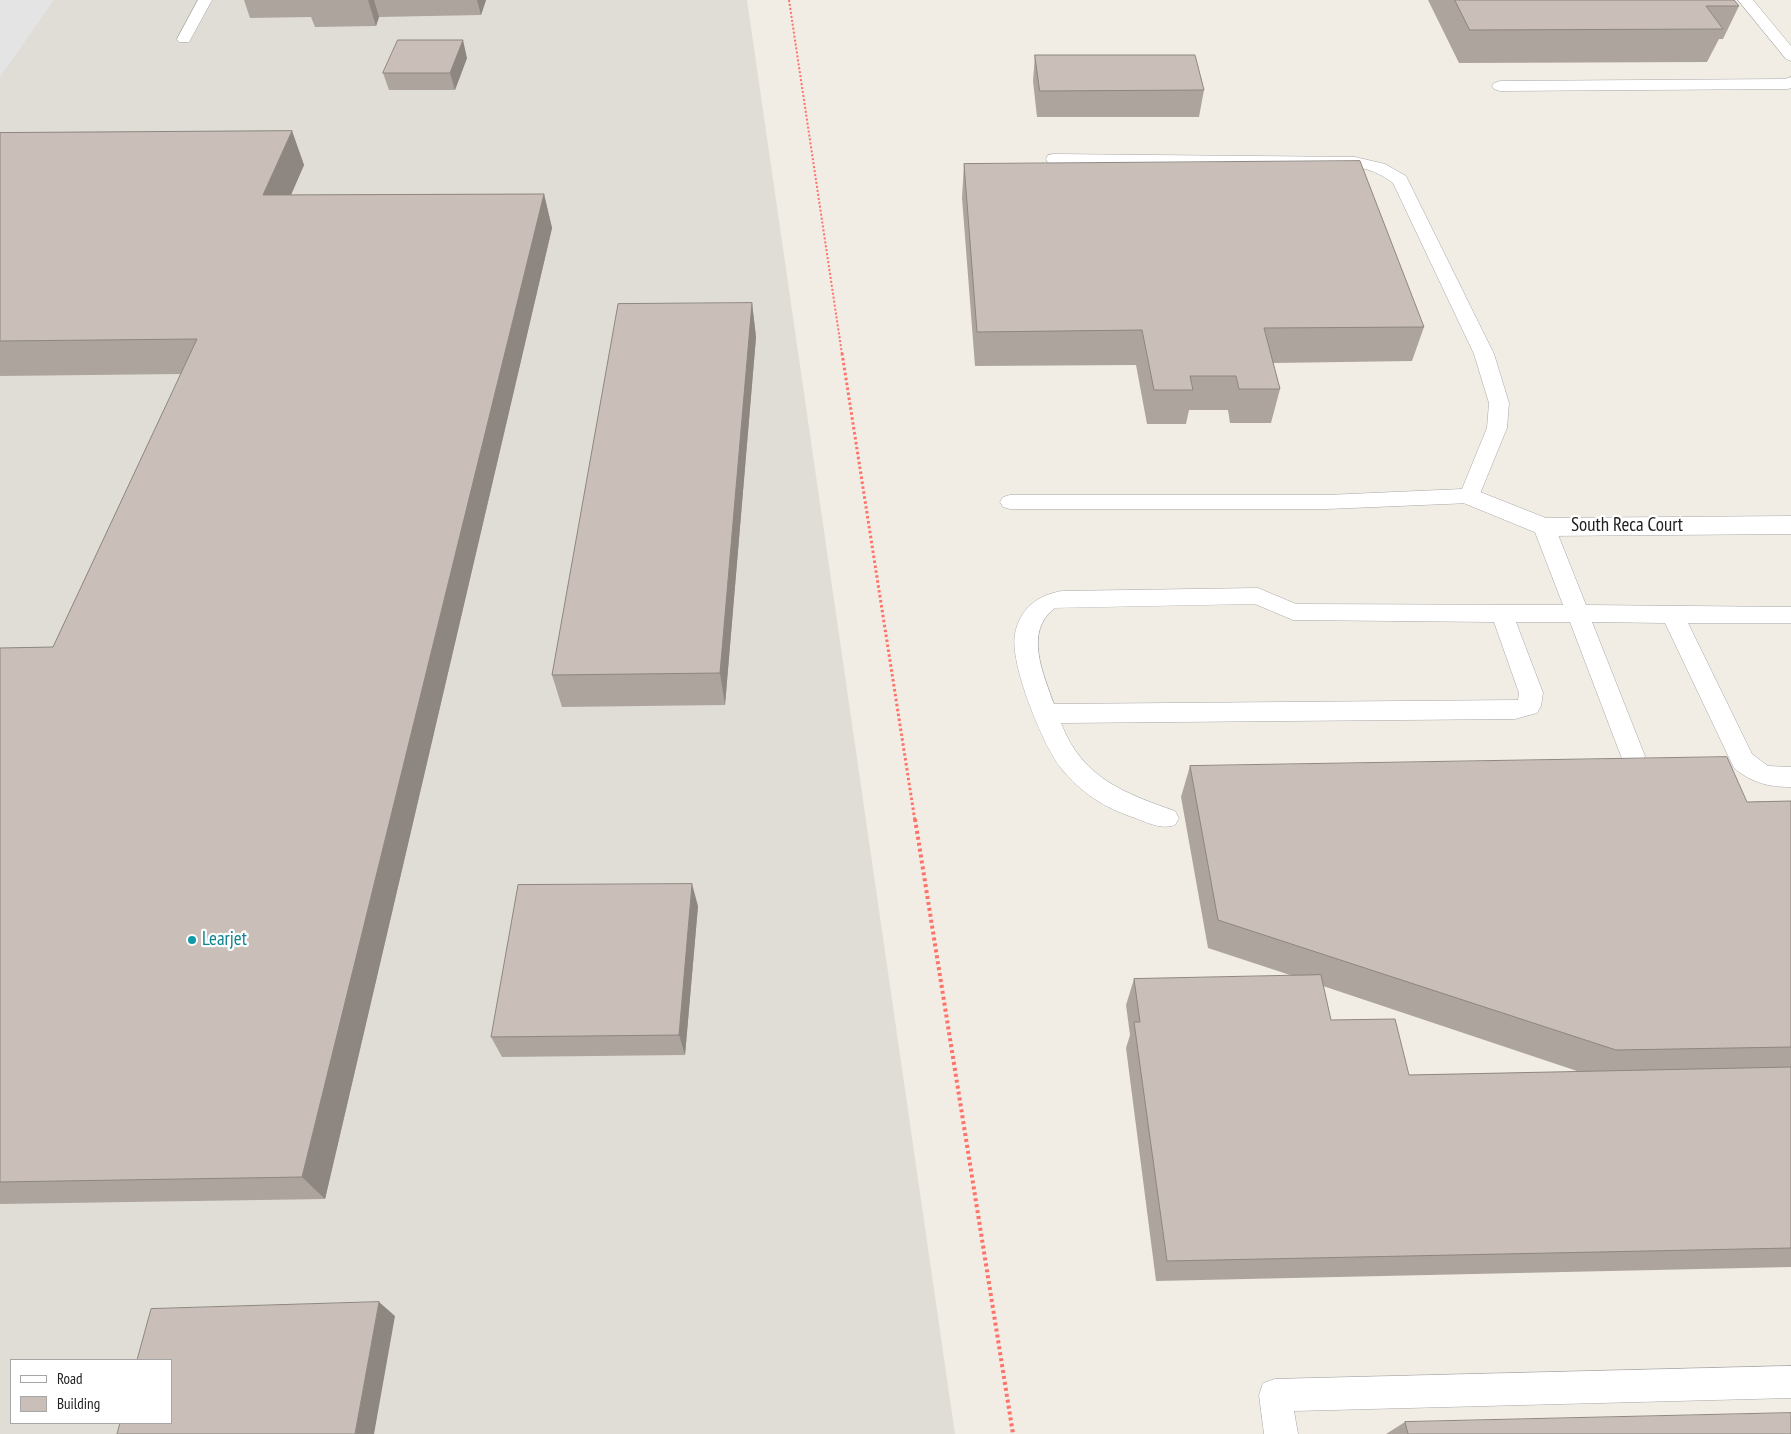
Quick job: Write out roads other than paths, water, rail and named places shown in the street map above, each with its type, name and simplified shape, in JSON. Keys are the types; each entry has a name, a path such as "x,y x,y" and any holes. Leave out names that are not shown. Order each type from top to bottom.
{"street":[{"name":"South Reca Court","path":"1470,496 1544,527 1791,525"}],"lane":[{"path":"184,38 205,0"},
{"path":"1746,0 1791,56"},
{"path":"1500,86 1788,84 1791,82"},
{"path":"1010,502 1327,502 1470,496 1497,428 1499,402 1484,354 1400,180 1388,170 1374,164 1355,162 1054,159"},
{"path":"1544,527 1633,756"},
{"path":"1166,818 1119,802 1097,789 1080,774 1060,748 1033,674 1026,637 1034,617 1044,604 1062,599 1258,596 1293,612 1791,615"},
{"path":"1046,714 1515,710 1529,706 1531,693 1502,613"},
{"path":"1672,614 1743,760 1755,772 1769,777 1791,777"},
{"path":"1282,1434 1275,1395 1791,1382"}],"place":[{"name":"Learjet","path":"192,940"}]}
